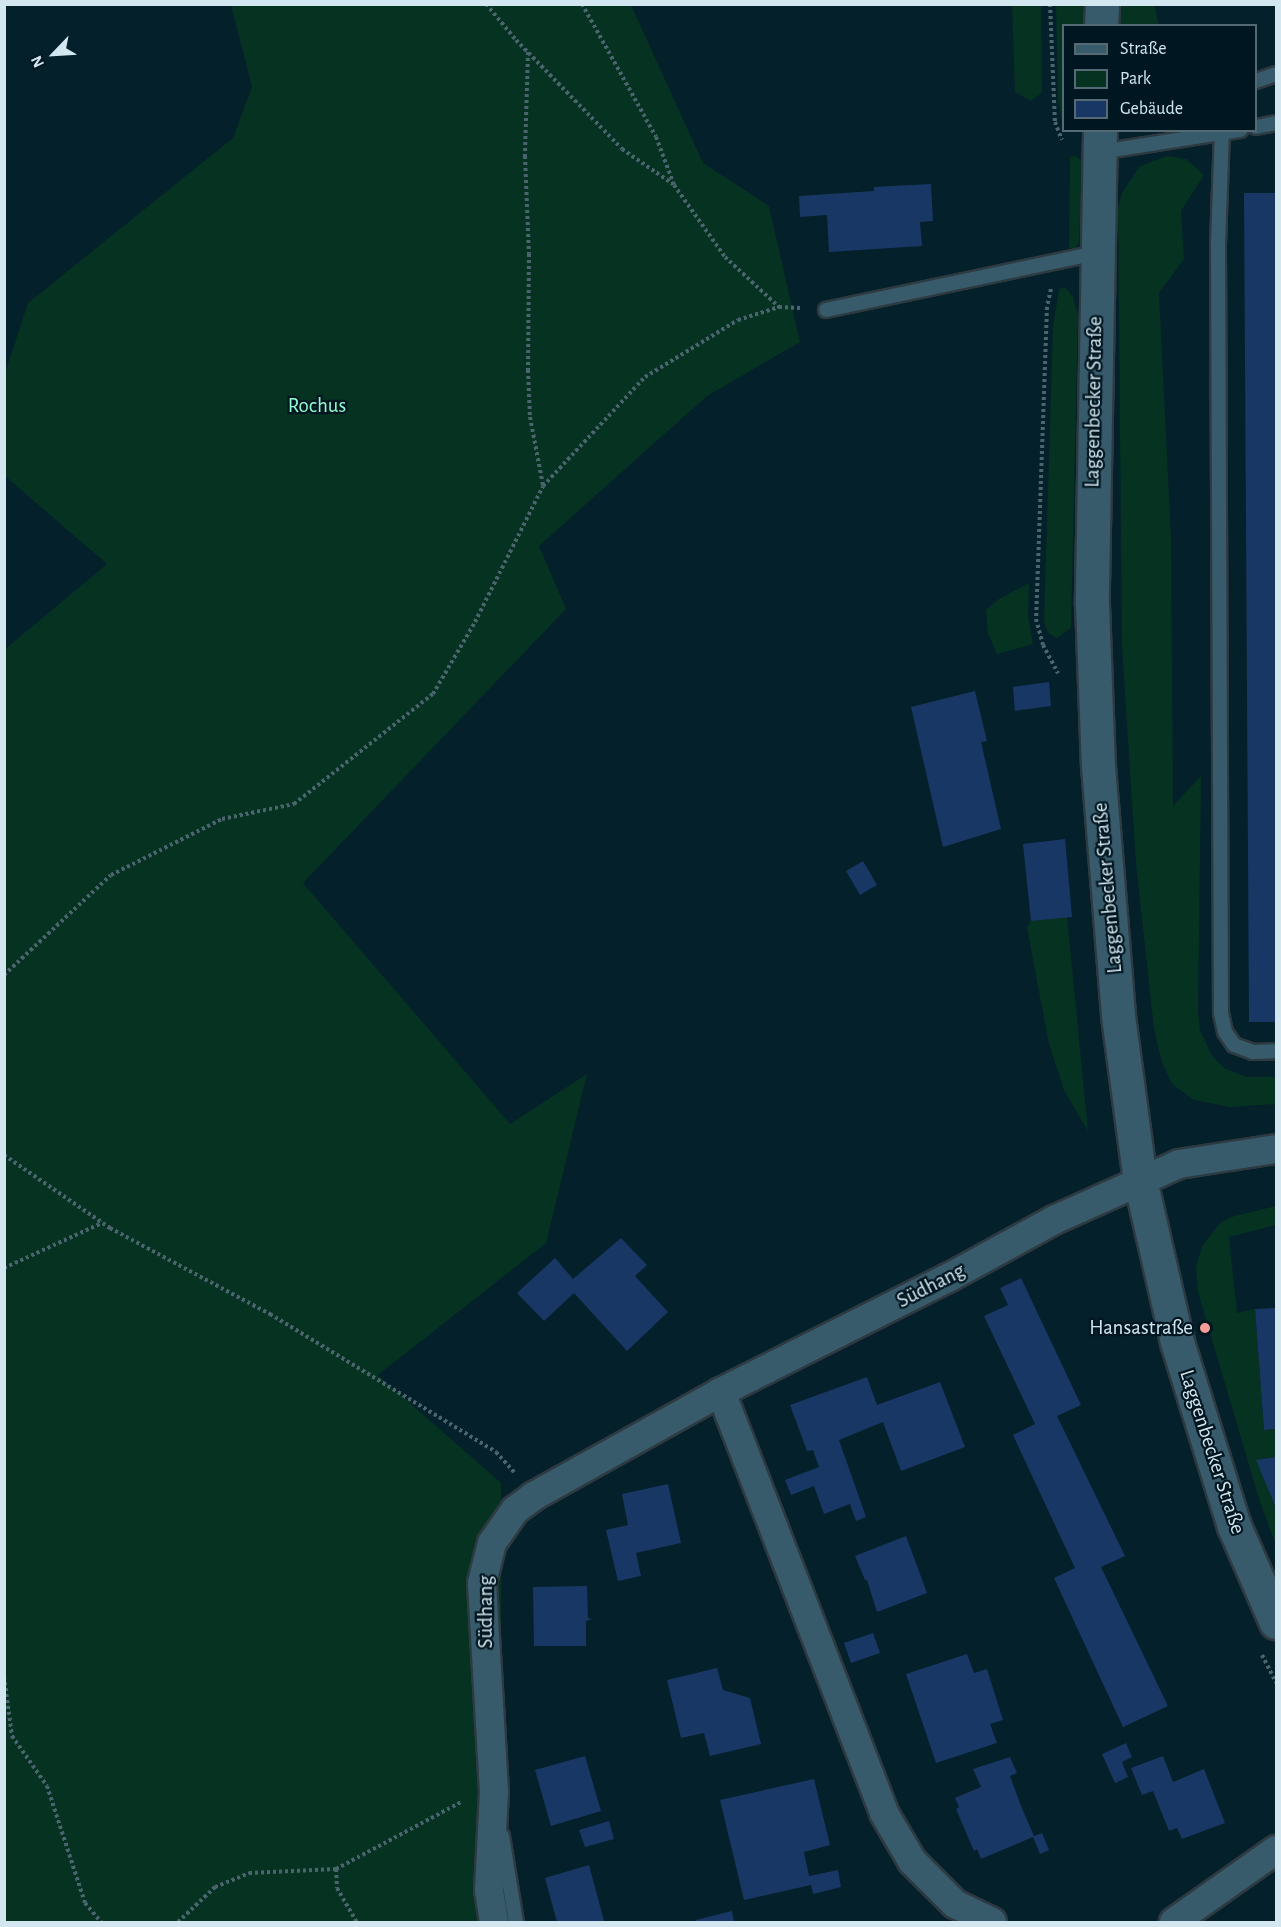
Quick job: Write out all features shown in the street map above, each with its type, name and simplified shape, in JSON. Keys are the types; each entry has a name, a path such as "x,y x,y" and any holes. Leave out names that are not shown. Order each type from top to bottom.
{"street":[{"path":"1101,24 1102,4"},
{"name":"Laggenbecker Straße","path":"1100,141 1096,253 1092,604 1098,766 1118,1016 1140,1180 1158,1269 1200,1419 1234,1526 1276,1622"},
{"path":"1140,1180 1179,1164 1276,1149"},
{"name":"Südhang","path":"494,1923 489,1890 494,1792 482,1583 492,1543 515,1510 534,1496 721,1392 948,1278 1053,1220 1140,1180"},
{"path":"721,1392 884,1813 912,1861 955,1904 992,1923"},
{"path":"1185,1919 1276,1850"}],"lane":[{"path":"1257,81 1276,74"},
{"path":"1257,127 1276,123"},
{"path":"1100,141 1222,132 1218,242 1221,1013 1225,1032 1234,1045 1253,1052 1276,1051"},
{"path":"826,309 1096,253"},
{"path":"494,1792 516,1923"}],"path":[{"path":"486,4 528,52 622,150 674,185"},
{"path":"582,4 656,137 674,185 725,257 779,307"},
{"path":"528,52 525,156 529,254 528,370 530,417 543,486"},
{"path":"4,975 111,875 222,819 294,804 433,694 474,622 543,486 645,376 738,320 779,307 826,309"},
{"path":"4,1155 102,1223 270,1314 496,1452 534,1496"},
{"path":"4,1268 102,1223"},
{"path":"4,1676 12,1736 47,1786 85,1903 101,1923"},
{"path":"178,1923 215,1887 249,1873 336,1869 395,1840 458,1803 494,1792"},
{"path":"336,1869 337,1888 357,1923"}],"green space":[{"name":"Rochus","path":"231,5 631,5 703,163 769,206 800,342 707,396 539,546 566,609 303,883 510,1124 587,1074 546,1243 378,1375 501,1483 502,1922 5,1922 4,650 107,564 5,476 5,373 28,303 233,138 252,87"},
{"path":"1012,5 1041,5 1042,92 1031,101 1015,92"},
{"path":"1056,5 1087,5 1087,24 1062,24 1062,122 1058,99"},
{"path":"1119,5 1154,5 1159,24 1119,24"},
{"path":"1075,156 1082,161 1079,243 1075,248 1069,248 1070,157"},
{"path":"1166,156 1186,159 1204,175 1181,211 1184,259 1159,293 1171,538 1173,806 1201,776 1198,1013 1200,1030 1212,1056 1224,1068 1247,1077 1276,1077 1276,1104 1230,1107 1194,1100 1172,1084 1162,1063 1154,1029 1136,864 1122,647 1118,208 1122,193 1139,167"},
{"path":"1065,287 1073,297 1078,315 1071,628 1057,638 1048,633 1044,622 1053,327 1059,289"},
{"path":"1029,583 1028,616 1033,644 997,654 988,633 986,610 999,599"},
{"path":"1067,917 1088,1131 1064,1090 1049,1044 1027,928 1031,921"},
{"path":"1276,1206 1276,1225 1229,1237 1237,1313 1255,1309 1264,1430 1276,1429 1276,1457 1257,1460 1276,1508 1276,1545 1259,1499 1198,1292 1196,1265 1203,1245 1220,1223 1231,1217"}],"building":[{"path":"931,184 933,221 920,222 922,246 829,252 827,215 800,217 799,196 874,191 874,187"},
{"path":"1244,193 1276,193 1276,1022 1249,1022"},
{"path":"1049,682 1051,706 1015,711 1013,687"},
{"path":"975,691 987,741 981,742 1001,829 943,847 911,707"},
{"path":"1065,839 1072,917 1031,921 1023,844"},
{"path":"863,861 877,885 860,895 846,871"},
{"path":"621,1238 647,1265 635,1276 668,1312 627,1351 574,1293 544,1321 517,1293 555,1258 573,1279"},
{"path":"1021,1278 1081,1405 1057,1416 1125,1556 1101,1567 1168,1706 1123,1727 1054,1578 1075,1568 1013,1435 1035,1424 984,1316 1008,1305 1000,1288"},
{"path":"1276,1308 1276,1429 1264,1430 1255,1309"},
{"path":"867,1377 877,1405 940,1382 965,1447 901,1471 883,1422 839,1440 866,1517 856,1521 850,1504 824,1514 814,1486 791,1495 785,1480 819,1467 813,1450 807,1451 790,1405"},
{"path":"1276,1457 1276,1508 1256,1460"},
{"path":"668,1484 681,1543 636,1553 641,1576 618,1581 606,1530 628,1525 622,1494"},
{"path":"906,1536 927,1593 877,1612 867,1580 855,1556"},
{"path":"587,1586 588,1618 592,1619 586,1621 586,1646 534,1646 533,1587"},
{"path":"873,1633 880,1653 851,1663 844,1643"},
{"path":"967,1654 974,1673 987,1669 1003,1720 990,1724 997,1743 936,1763 906,1674"},
{"path":"717,1668 723,1690 750,1698 761,1744 710,1756 704,1733 681,1738 667,1680"},
{"path":"1126,1743 1132,1757 1122,1762 1128,1777 1115,1783 1102,1754"},
{"path":"585,1756 601,1811 551,1826 535,1770"},
{"path":"1163,1756 1173,1782 1204,1769 1225,1823 1182,1839 1177,1828 1169,1831 1153,1791 1142,1795 1131,1768"},
{"path":"1010,1757 1017,1773 1010,1776 1021,1806 1034,1836 1042,1833 1049,1850 1040,1854 1033,1837 981,1859 977,1849 974,1851 956,1809 959,1807 955,1798 981,1787 973,1769"},
{"path":"814,1779 830,1845 804,1852 809,1876 838,1870 841,1887 813,1894 811,1885 744,1900 720,1800"},
{"path":"609,1821 614,1839 585,1847 579,1830"},
{"path":"589,1865 604,1921 557,1922 545,1878"},
{"path":"732,1911 734,1922 696,1922 696,1920"}],"place":[{"name":"Hansastraße","path":"1205,1328"}]}
